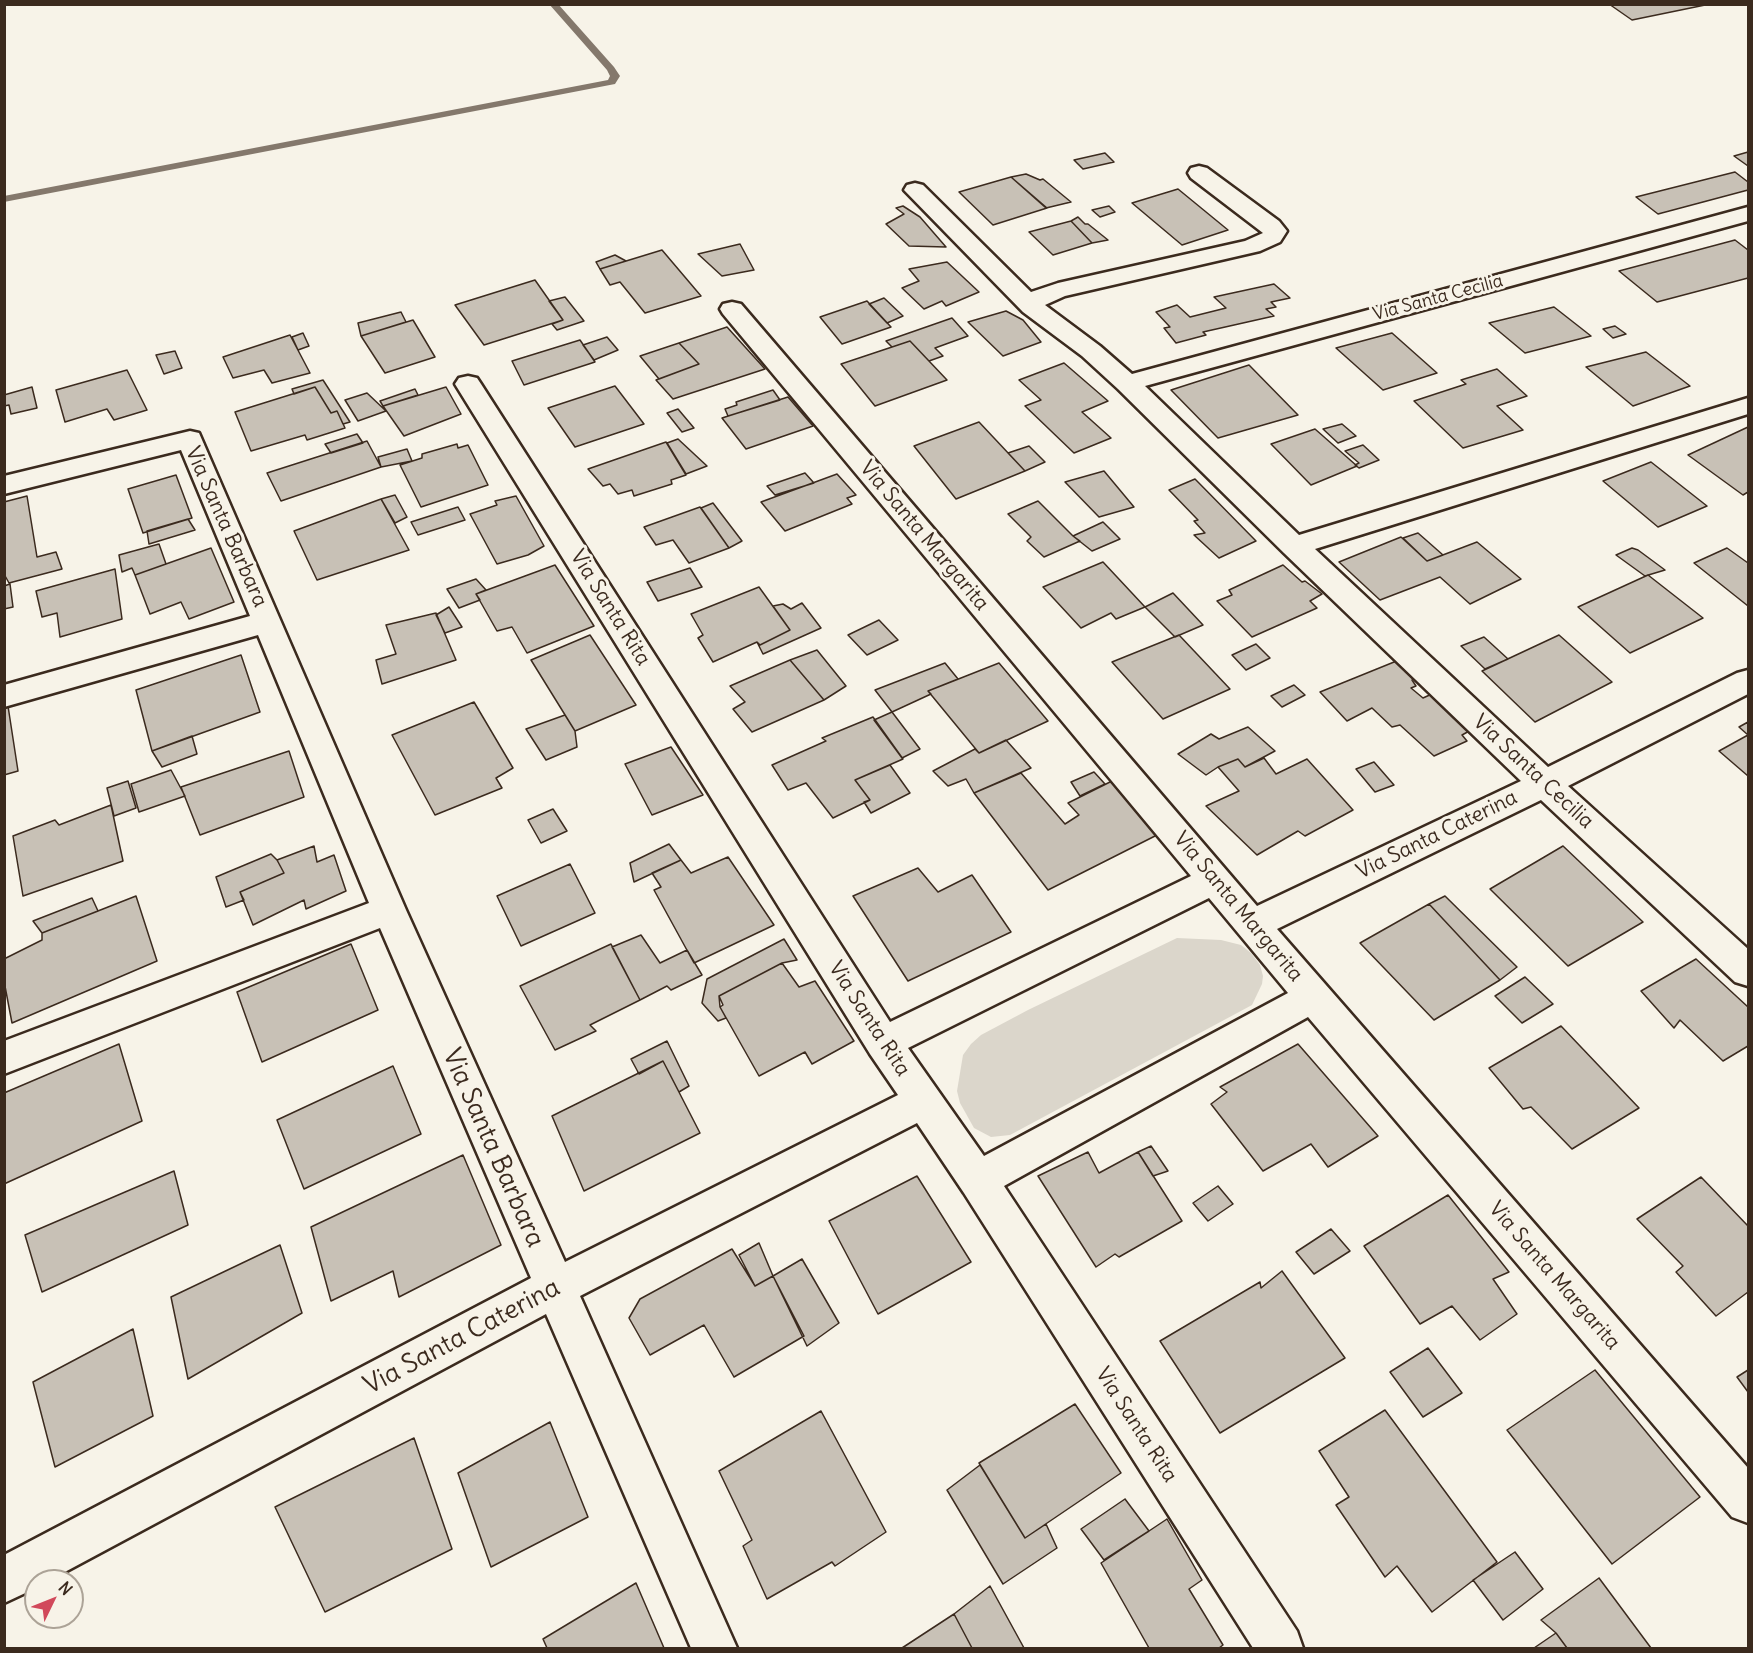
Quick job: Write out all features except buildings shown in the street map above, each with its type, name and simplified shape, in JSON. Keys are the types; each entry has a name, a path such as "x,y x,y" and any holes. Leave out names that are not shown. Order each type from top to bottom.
{"street":[{"path":"1032,307 1038,298 1058,290 1252,246 1272,237 1275,231 1271,226 1199,173"},
{"name":"Via Santa Cecilia","path":"915,190 1032,307 1091,351 1127,382 1294,546 1544,783 1749,971"},
{"name":"Via Santa Cecilia","path":"1127,382 1749,214"},
{"name":"Via Santa Margarita","path":"732,309 1313,997 1749,1501"},
{"name":"Via Santa Rita","path":"468,384 883,1043 978,1180 1280,1648"},
{"path":"1294,546 1749,406"},
{"name":"Via Santa Barbara","path":"4,484 190,439 389,910 714,1648"},
{"name":"Via Santa Barbara","path":"4,696 268,622"},
{"name":"Via Santa Caterina","path":"1254,926 1276,912 1749,681"},
{"path":"883,1043 1215,880"},
{"path":"4,1058 389,910"},
{"path":"978,1180 1313,997"},
{"name":"Via Santa Caterina","path":"4,1580 555,1287 593,1270 923,1101"}],"shaded area":[{"path":"1177,938 1221,940 1241,945 1251,953 1260,965 1263,976 1262,984 1252,1005 1010,1135 991,1137 974,1128 960,1103 957,1091 963,1055 971,1044 981,1035 1028,1010"}],"waterway":[{"path":"4,199 612,82 615,76 611,69 553,4"}]}
